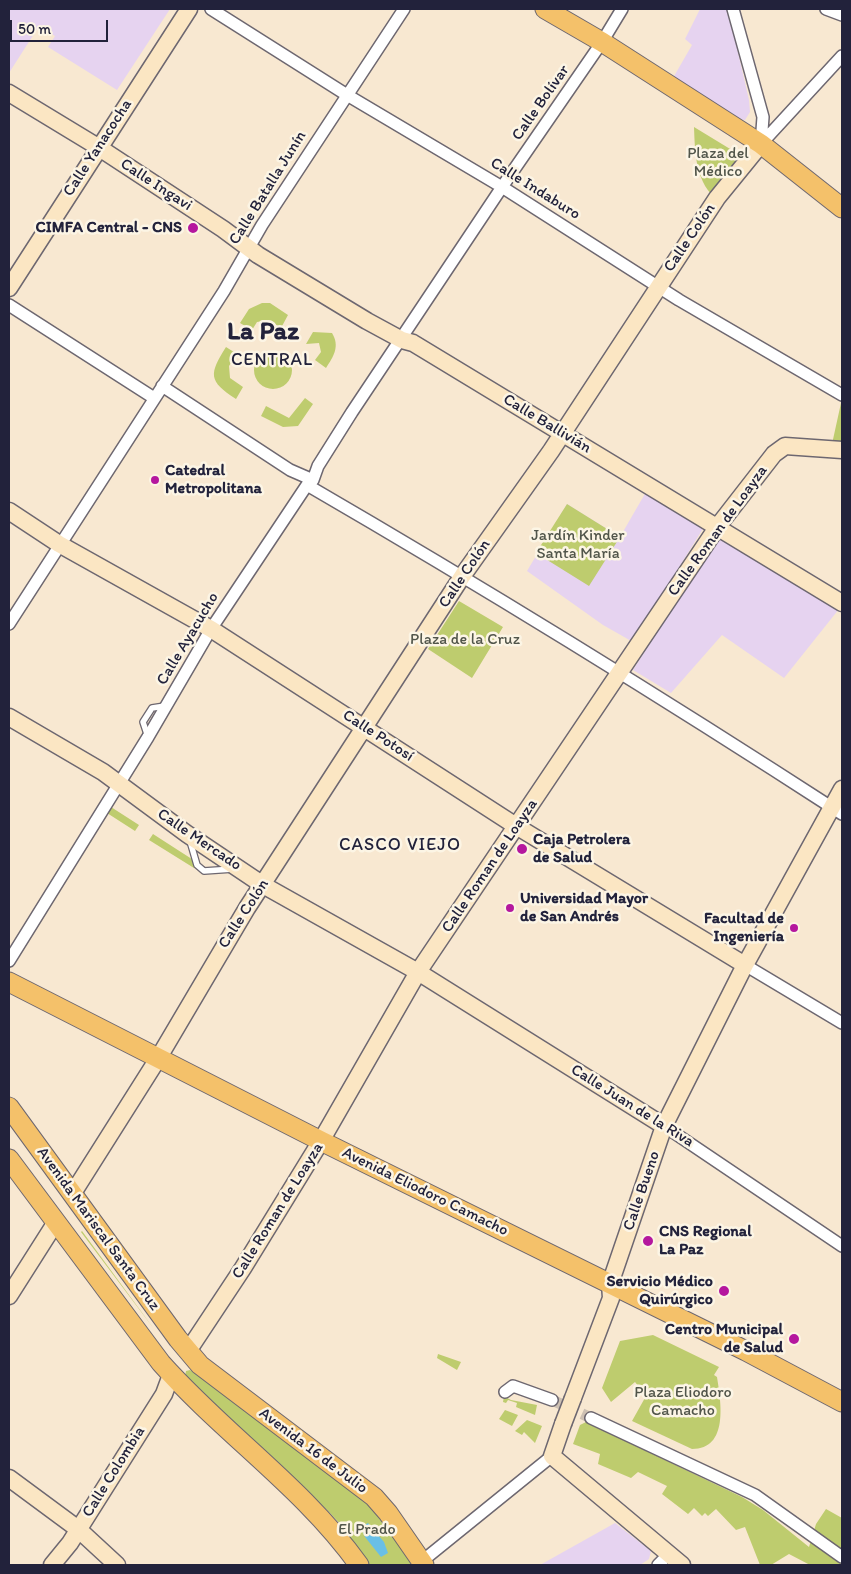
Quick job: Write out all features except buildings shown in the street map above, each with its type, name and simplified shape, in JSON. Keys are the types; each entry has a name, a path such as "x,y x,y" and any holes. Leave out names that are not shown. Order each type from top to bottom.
{"main road":[{"name":"Calle Yanacocha","path":"9,288 98,147 189,9"},
{"path":"545,9 602,42 761,144 842,208"},
{"name":"Calle Ingavi","path":"9,93 98,147 223,229 249,249"},
{"name":"Calle Colón","path":"73,1193 159,1057 218,954 463,575 562,433 716,198 761,144"},
{"name":"Calle Ballivián","path":"249,249 367,321 402,340 413,343 718,526 842,603"},
{"name":"Calle Roman de Loayza","path":"188,1351 256,1248 321,1141 418,972 718,526 774,454 785,446 842,450"},
{"name":"Calle Potosí","path":"9,511 59,544 211,629 516,826 745,965"},
{"name":"Calle Mercado","path":"9,717 119,783 187,834 263,885 418,972"},
{"name":"Calle Bueno","path":"555,1448 616,1292 664,1126 745,965 837,811 842,789"},
{"name":"Calle Juan de la Riva","path":"418,972 664,1126"},
{"name":"Avenida Eliodoro Camacho","path":"9,982 616,1292 819,1388 842,1402"},
{"name":"Avenida Mariscal Santa Cruz","path":"9,1108 188,1351"},
{"name":"Avenida Mariscal Santa Cruz","path":"9,1158 171,1375"},
{"path":"9,1296 73,1193"},
{"path":"188,1351 171,1375 183,1389 323,1518 359,1565"},
{"name":"Avenida 16 de Julio","path":"188,1351 200,1365 374,1497 388,1513 423,1563"},
{"name":"Calle Colombia","path":"52,1565 78,1529 164,1394 171,1375"},
{"path":"555,1448 664,1560 682,1565"},
{"path":"9,1478 78,1529 117,1565"}],"street":[{"name":"Calle Indaburo","path":"211,9 347,94 502,187 679,300 842,395"},
{"name":"Calle Batalla Junín","path":"9,624 249,249 262,225 404,9"},
{"name":"Calle Bolívar","path":"402,340 502,187 602,42 622,9"},
{"path":"733,9 763,117 761,144"},
{"path":"826,9 842,15"},
{"name":"Calle Colón","path":"761,144 842,56"},
{"path":"9,305 154,398"},
{"name":"Calle Ayacucho","path":"9,961 148,737 211,629 310,482 352,412 402,340"},
{"path":"162,386 290,470 620,672 837,811"},
{"path":"745,965 842,1023"},
{"name":"Calle Juan de la Riva","path":"664,1126 842,1246"},
{"path":"505,1392 513,1386 552,1400"},
{"path":"591,1418 756,1495 842,1557"},
{"path":"423,1563 555,1448"}],"shaded area":[{"path":"9,9 170,9 117,90 48,47 55,36 39,26 9,73"},
{"path":"700,9 728,9 749,100 750,112 745,120 736,119 673,78 692,45 685,39"},
{"path":"646,492 704,527 633,642 603,625 527,571 567,504 620,537"},
{"path":"719,535 839,609 784,678 722,635 671,693 633,670"},
{"path":"615,1523 651,1551 649,1559 640,1565 540,1565"}],"green space":[{"name":"Plaza del Médico","path":"694,127 740,155 739,164 714,197 703,182 697,164"},
{"path":"262,303 270,303 288,315 281,328 269,320 257,322 252,330 240,323 249,309"},
{"path":"313,332 332,333 336,342 335,351 326,368 315,360 321,352 319,343 306,344"},
{"path":"226,347 237,354 229,366 230,378 243,387 236,399 220,387 214,376 216,364"},
{"path":"273,351 286,357 292,370 286,383 273,389 260,383 254,370 260,357"},
{"path":"305,398 313,404 298,426 283,427 261,416 266,406 289,418"},
{"path":"841,403 842,445 832,444"},
{"name":"Jardín Kinder Santa María","path":"567,504 620,537 589,586 536,553"},
{"name":"Plaza de la Cruz","path":"459,601 503,627 472,678 428,649"},
{"path":"111,807 139,825 135,831 107,813"},
{"path":"153,834 198,863 194,868 149,840"},
{"path":"82,1231 154,1329 81,1232"},
{"name":"Plaza Eliodoro Camacho","path":"653,1335 719,1367 714,1375 717,1377 719,1387 720,1422 717,1433 712,1441 704,1447 692,1449 632,1421 646,1396 635,1382 611,1402 602,1388 620,1341"},
{"path":"438,1354 461,1362 457,1370 437,1358"},
{"name":"El Prado","path":"190,1370 216,1387 372,1506 414,1565 369,1565 342,1526 328,1511 209,1402 185,1376 186,1371"},
{"path":"504,1396 511,1400 537,1405 535,1415 516,1407 517,1403 508,1400 506,1403 503,1402"},
{"path":"505,1410 518,1415 512,1426 499,1419"},
{"path":"527,1420 542,1426 535,1443 524,1432 522,1435 515,1431"},
{"path":"586,1422 742,1497 763,1510 809,1547 816,1524 826,1509 842,1518 842,1565 810,1565 789,1554 771,1565 760,1565 745,1527 736,1530 716,1509 708,1516 705,1513 702,1516 694,1508 688,1514 662,1494 667,1486 638,1472 631,1478 598,1464 600,1454 573,1444 580,1425"}],"water":[{"path":"368,1523 384,1542 388,1553 381,1557 365,1537 361,1527"}],"tunnel":[{"path":"552,1400 591,1418"}],"place":[{"name":"CIMFA Central - CNS","path":"193,228"},
{"name":"Catedral Metropolitana","path":"155,480"},
{"name":"Caja Petrolera de Salud","path":"522,849"},
{"name":"Universidad Mayor de San Andrés","path":"510,908"},
{"name":"Facultad de Ingeniería","path":"794,928"},
{"name":"CNS Regional La Paz","path":"648,1241"},
{"name":"Servicio Médico Quirúrgico","path":"724,1291"},
{"name":"Centro Municipal de Salud","path":"794,1339"}],"district":[{"name":"La Paz","path":"263,332"},
{"name":"CENTRAL","path":"272,360"},
{"name":"CASCO VIEJO","path":"400,845"}]}
